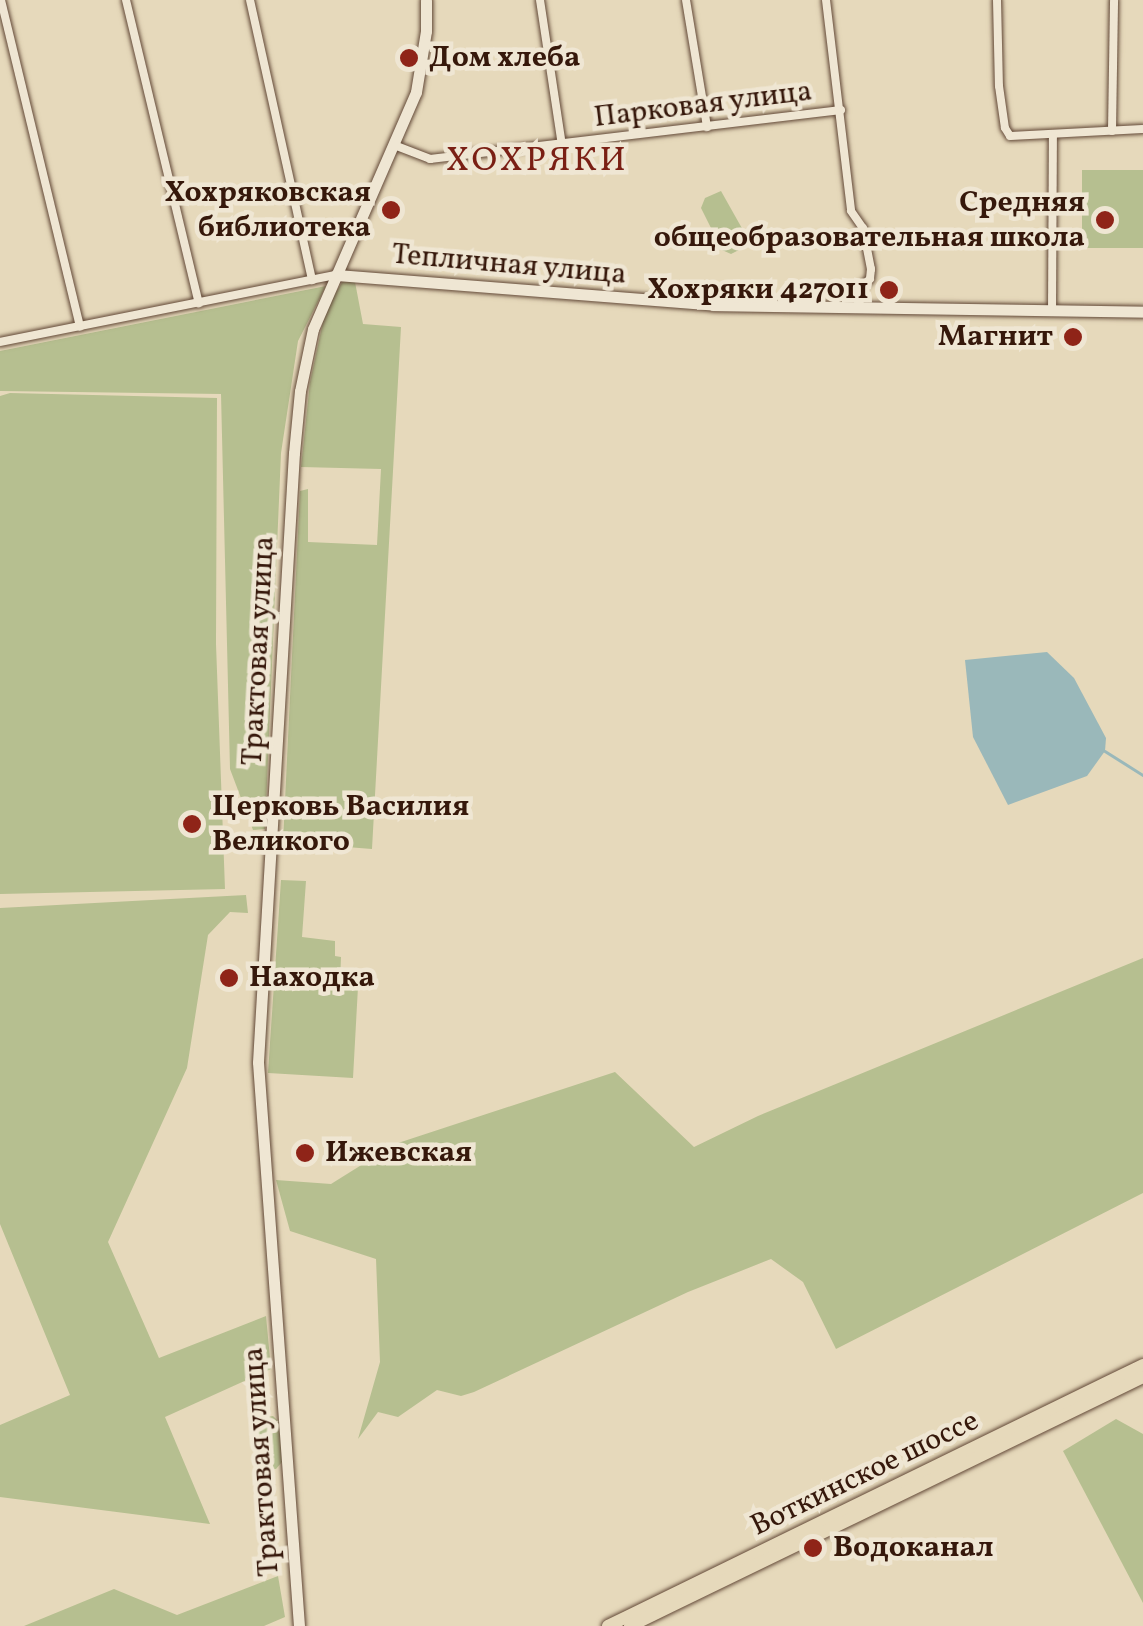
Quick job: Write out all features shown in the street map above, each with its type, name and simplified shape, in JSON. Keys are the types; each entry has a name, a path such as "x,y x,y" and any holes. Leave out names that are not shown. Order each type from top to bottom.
{"main road":[{"name":"Воткинское шоссе","path":"608,1626 1143,1365"},
{"name":"Воткинское шоссе","path":"630,1626 1143,1377"}],"street":[{"path":"2,0 80,327"},
{"path":"126,0 199,304"},
{"path":"250,0 312,280"},
{"name":"Трактовая улица","path":"298,1626 258,1062 300,391 313,329 416,92 426,32 426,0"},
{"path":"540,0 562,145"},
{"path":"686,0 707,127"},
{"path":"826,0 851,211 862,228 871,269 870,279 860,286 859,308"},
{"path":"997,0 1005,128 1010,136 1143,130"},
{"path":"1112,131 1114,0"},
{"name":"Парковая улица","path":"394,146 430,160 841,110"},
{"path":"1052,135 1052,312"},
{"name":"Тепличная улица","path":"0,342 336,275 537,288 640,302 1143,312"}],"green space":[{"path":"1082,170 1143,170 1143,248 1082,248"},
{"path":"721,191 748,239 745,247 731,254 722,250 701,208 705,198"},
{"path":"343,281 355,282 363,324 401,327 372,849 283,842 300,491 308,489 308,542 377,545 381,469 301,467 310,382 326,308"},
{"path":"326,286 298,341 281,453 265,829 253,830 230,769 221,394 0,391 0,351"},
{"path":"10,393 217,398 216,644 225,889 0,894 0,396"},
{"path":"281,880 306,881 302,937 335,941 335,956 341,957 340,984 358,987 353,1078 268,1073"},
{"path":"246,895 248,913 230,912 208,935 187,1068 108,1242 159,1358 266,1316 271,1369 165,1417 210,1524 0,1497 0,1425 70,1395 0,1224 0,908"},
{"path":"1143,958 1143,1193 836,1349 803,1282 771,1259 688,1292 474,1392 461,1396 437,1390 398,1417 378,1412 358,1439 380,1362 376,1259 290,1231 276,1180 331,1184 395,1144 615,1072 694,1147 758,1116"},
{"path":"273,1416 279,1422 282,1462 276,1469 262,1470 257,1466 255,1419"},
{"path":"1116,1419 1143,1434 1143,1603 1063,1451"},
{"path":"278,1576 285,1617 264,1626 24,1626 114,1589 177,1615"}],"water":[{"path":"1047,652 1074,678 1106,738 1105,751 1087,776 1008,805 973,737 965,660"}],"waterway":[{"path":"1105,751 1143,775"}],"place":[{"name":"Дом хлеба","path":"409,58"},
{"name":"Хохряковская библиотека","path":"391,210"},
{"name":"Средняя общеобразовательная школа","path":"1105,220"},
{"name":"Хохряки 427011","path":"889,290"},
{"name":"Магнит","path":"1073,337"},
{"name":"Церковь Василия Великого","path":"192,824"},
{"name":"Находка","path":"229,978"},
{"name":"Ижевская","path":"305,1153"},
{"name":"Водоканал","path":"813,1548"}],"district":[{"name":"ХОХРЯКИ","path":"537,161"}]}
